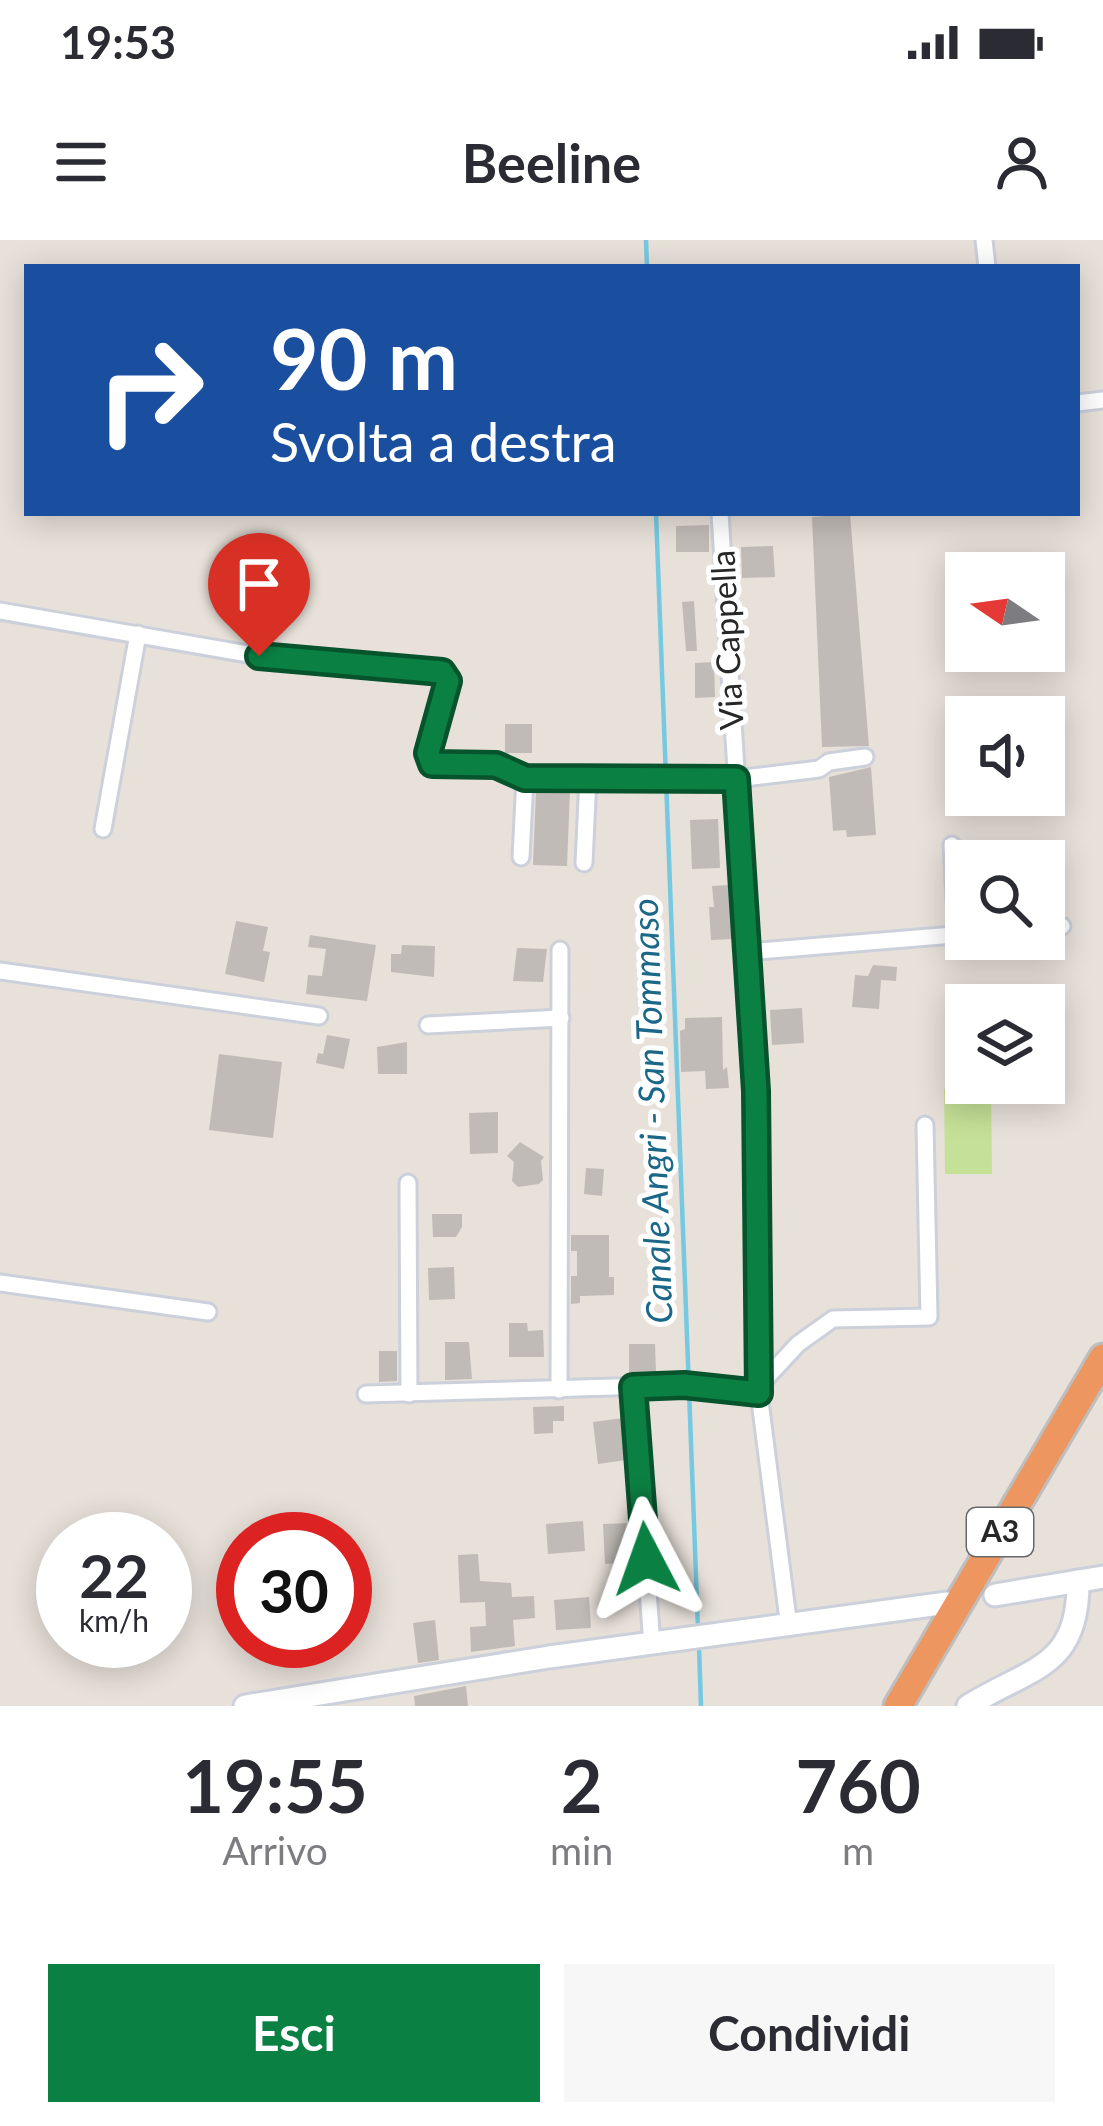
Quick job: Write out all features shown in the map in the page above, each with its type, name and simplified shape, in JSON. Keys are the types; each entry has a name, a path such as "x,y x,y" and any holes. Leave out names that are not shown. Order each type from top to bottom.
{"highway":[{"name":"A3","path":"898,1706 1103,1358"},
{"name":"A3","path":"918,1706 1103,1392"}],"street":[{"name":"Via Cappella","path":"720,516 756,1091 758,1390 789,1627"},
{"path":"0,611 259,656 438,670 448,681 428,760 432,764 496,765 525,778 736,779 819,769 829,762 865,757"},
{"path":"103,829 138,634"},
{"path":"521,857 525,778"},
{"path":"584,863 588,778"},
{"path":"747,952 945,935"},
{"path":"559,1390 560,950"},
{"path":"0,970 319,1016"},
{"path":"428,1025 561,1018"},
{"path":"366,1394 690,1386 758,1390 798,1345 833,1319 928,1317 925,1125"},
{"path":"408,1183 410,1394"},
{"path":"0,1282 208,1312"},
{"path":"633,1387 652,1645"},
{"path":"995,1595 1096,1577"},
{"path":"968,1706 1058,1655 1096,1577"},
{"path":"245,1706 291,1702 479,1667 947,1603"}],"green space":[{"path":"944,1089 945,1104 991,1104 992,1174 945,1174"}],"building":[{"path":"850,516 869,746 822,747 812,517"},
{"path":"709,525 709,552 676,552 676,526"},
{"path":"773,546 775,577 742,578 741,547"},
{"path":"694,601 697,651 686,651 682,602"},
{"path":"714,662 715,697 695,698 695,663"},
{"path":"505,724 532,724 532,753 505,753"},
{"path":"871,767 876,835 847,837 846,830 833,831 829,777"},
{"path":"536,790 570,790 567,866 533,865"},
{"path":"718,819 720,868 692,869 690,820"},
{"path":"729,885 732,939 711,940 712,886"},
{"path":"236,921 268,927 263,951 270,952 264,982 225,974"},
{"path":"310,935 376,945 367,1001 306,994 308,975 322,976 326,949 308,947"},
{"path":"402,945 435,946 434,977 391,972 391,954 401,954"},
{"path":"517,948 547,949 543,982 513,981"},
{"path":"873,965 897,967 896,981 881,980 879,1009 852,1007 855,975 868,976"},
{"path":"802,1008 804,1043 772,1045 770,1010"},
{"path":"722,1017 723,1070 727,1067 729,1088 706,1089 705,1071 681,1072 680,1031 685,1029 685,1018"},
{"path":"327,1035 350,1039 344,1069 316,1063"},
{"path":"407,1042 407,1074 378,1074 377,1047"},
{"path":"219,1054 282,1062 273,1138 209,1130"},
{"path":"498,1112 498,1153 470,1154 469,1113"},
{"path":"520,1142 544,1157 539,1184 518,1187 512,1181 514,1162 507,1156"},
{"path":"586,1168 604,1169 602,1196 584,1194"},
{"path":"432,1214 462,1214 456,1237 433,1237"},
{"path":"571,1235 609,1235 614,1295 580,1296 580,1303 571,1304 577,1251 571,1251"},
{"path":"454,1267 455,1299 429,1300 428,1268"},
{"path":"509,1323 527,1323 528,1331 543,1330 544,1357 509,1357"},
{"path":"445,1342 469,1342 472,1379 445,1380"},
{"path":"629,1344 655,1344 656,1372 629,1373"},
{"path":"379,1351 397,1351 397,1381 379,1382"},
{"path":"564,1406 564,1421 553,1421 553,1433 534,1434 533,1407"},
{"path":"623,1418 626,1460 598,1464 593,1422"},
{"path":"583,1521 585,1551 548,1554 546,1524"},
{"path":"631,1523 634,1562 605,1564 603,1524"},
{"path":"478,1554 480,1581 511,1583 512,1597 534,1596 535,1618 513,1620 515,1646 471,1652 470,1627 486,1626 485,1602 460,1603 458,1555"},
{"path":"589,1597 591,1628 556,1630 554,1600"},
{"path":"435,1620 439,1660 418,1663 413,1623"},
{"path":"466,1686 468,1706 415,1706 414,1696"}],"waterway":[{"name":"Canale Angri - San Tommaso","path":"646,240 647,264"},
{"name":"Canale Angri - San Tommaso","path":"656,516 698,1629"},
{"name":"Canale Angri - San Tommaso","path":"699,1646 701,1706"}],"route":[{"path":"259,656 442,672 448,681 428,753 432,764 496,765 525,778 736,779 756,1091 759,1393 684,1385 633,1387 646,1559"}]}
